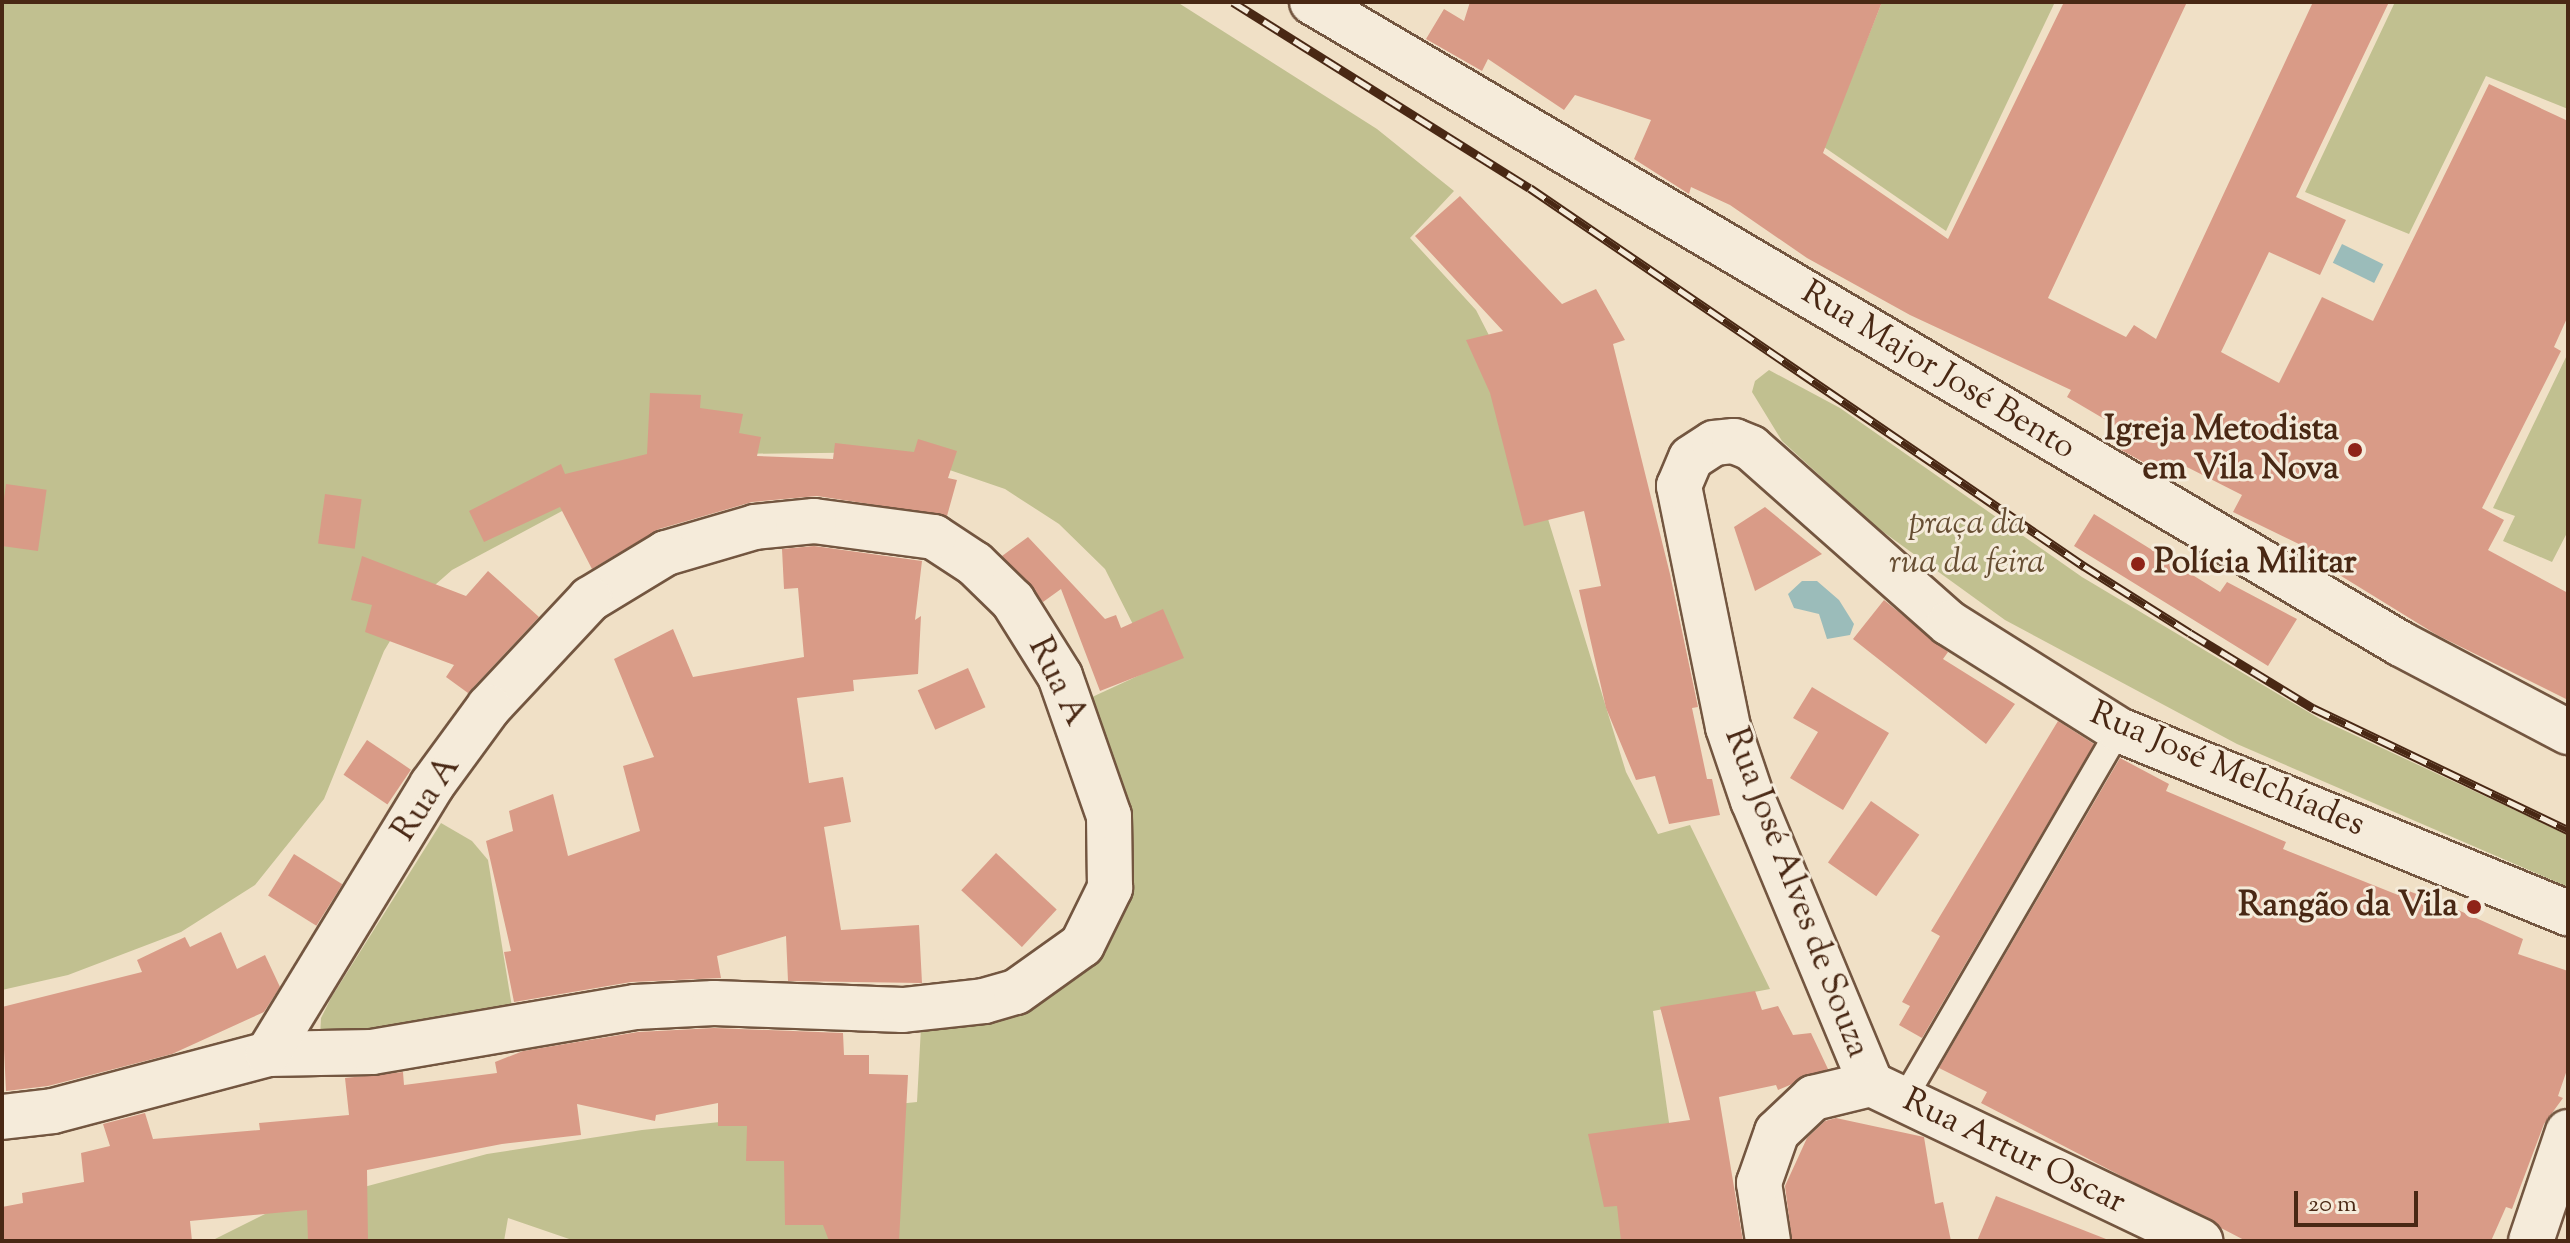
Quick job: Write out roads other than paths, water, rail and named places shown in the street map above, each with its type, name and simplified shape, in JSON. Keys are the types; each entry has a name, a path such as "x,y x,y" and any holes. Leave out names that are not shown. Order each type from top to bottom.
{"street":[{"name":"Rua Major José Bento","path":"1312,2 2401,644 2568,732"},
{"name":"Rua José Melchíades","path":"1683,514 1679,486 1691,458 1714,443 1744,444 1949,623 2119,730 2568,913"},
{"name":"Rua José Alves de Souza","path":"1683,514 1728,727 1753,801 1888,1092"},
{"name":"Rua A","path":"2,1117 53,1111 268,1054 372,1052 661,1005 903,1010 971,1004 1016,992 1082,945 1110,888 1109,816 1060,676 1013,601 975,564 934,537 814,521 755,527 666,553 590,599 489,707 432,785 268,1054"},
{"path":"1768,1241 1759,1183 1777,1132 1813,1098 1888,1092"},
{"name":"Rua Artur Oscar","path":"1888,1092 2200,1241"},
{"path":"2531,1241 2568,1132"}],"lane":[{"path":"1888,1092 2119,730"}],"water":[{"path":"2342,244 2383,264 2374,283 2333,263"},
{"path":"1802,581 1817,581 1839,600 1854,624 1850,635 1827,639 1819,614 1794,608 1788,594"}],"railway":[{"path":"1233,2 1530,188 2084,566 2190,633 2313,708 2568,830"}],"place":[{"name":"Igreja Metodista em Vila Nova","path":"2355,450"},
{"name":"Polícia Militar","path":"2138,564"},
{"name":"Rangão da Vila","path":"2474,907"}],"park label":[{"name":"praça da rua da feira","path":"1967,544"}]}
